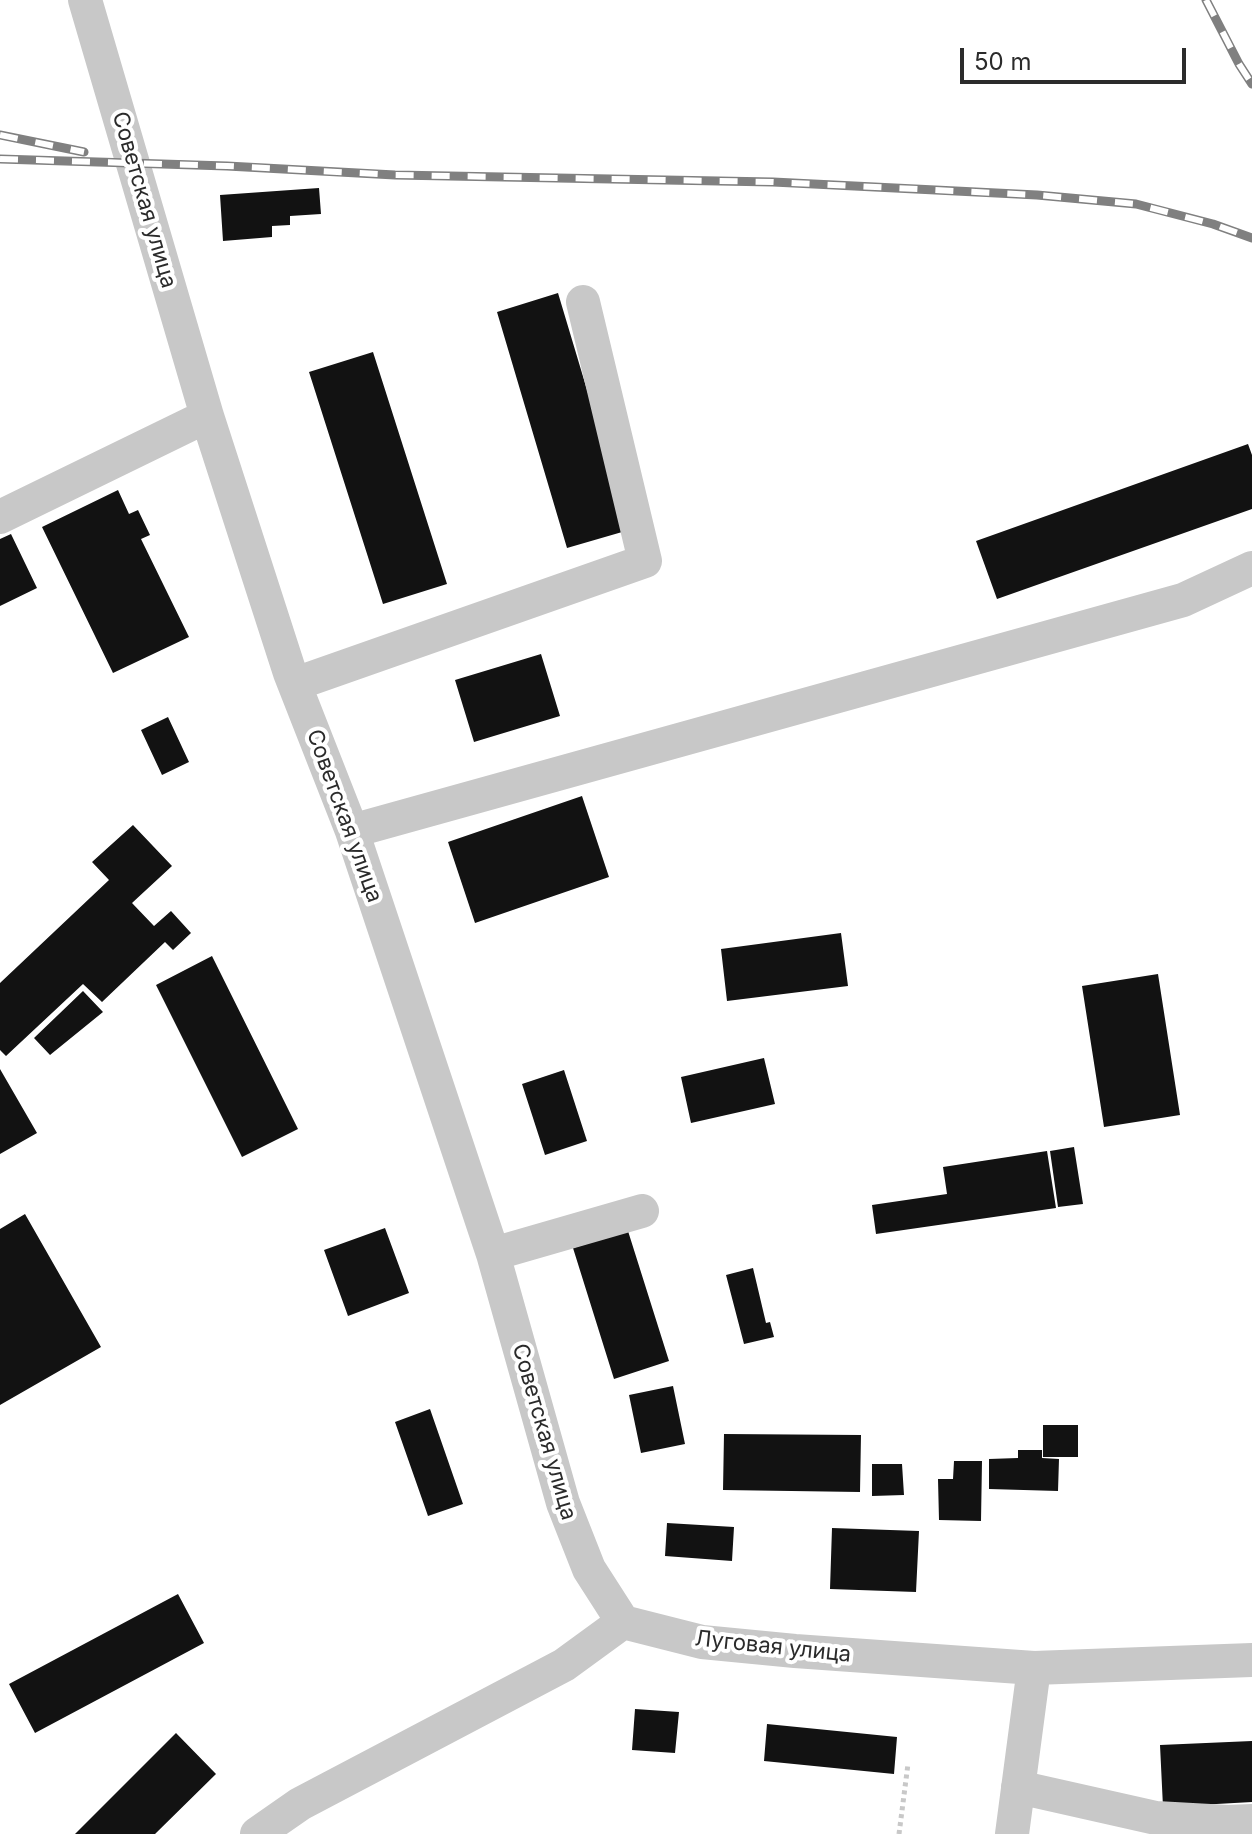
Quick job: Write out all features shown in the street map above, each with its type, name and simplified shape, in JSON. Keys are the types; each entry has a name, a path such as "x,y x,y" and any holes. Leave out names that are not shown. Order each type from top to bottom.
{"street":[{"name":"Советская улица","path":"85,0 207,416 285,658 352,831 493,1254 563,1503 589,1569 623,1622"},
{"path":"295,684 645,561 583,302"},
{"path":"0,517 207,416"},
{"path":"352,831 1183,600 1252,568"},
{"path":"493,1254 642,1211"},
{"path":"257,1834 300,1804 564,1665 623,1622"},
{"name":"Луговая улица","path":"623,1622 702,1642 1034,1668 1252,1660"},
{"path":"1012,1834 1034,1668"},
{"path":"1018,1787 1156,1818 1252,1821"}],"path":[{"path":"899,1834 908,1764"}],"building":[{"path":"319,188 321,214 290,216 290,225 272,226 272,237 223,241 220,195"},
{"path":"558,293 629,530 567,548 497,312"},
{"path":"373,352 447,584 383,604 309,372"},
{"path":"1248,444 1252,455 1252,509 997,599 976,541"},
{"path":"118,490 129,514 138,510 150,535 141,539 189,637 113,673 42,527"},
{"path":"11,534 37,588 0,606 0,539"},
{"path":"541,654 560,716 474,742 455,680"},
{"path":"168,717 189,762 162,775 141,730"},
{"path":"582,796 609,877 475,923 448,842"},
{"path":"133,825 172,866 132,903 154,926 171,911 191,933 173,950 165,942 102,1002 83,984 6,1056 0,1050 0,983 109,880 92,862"},
{"path":"841,933 848,986 727,1001 721,949"},
{"path":"212,956 298,1129 242,1157 156,985"},
{"path":"1158,974 1180,1115 1104,1127 1082,986"},
{"path":"83,991 103,1012 50,1055 34,1038"},
{"path":"764,1058 775,1104 691,1123 681,1077"},
{"path":"0,1069 37,1133 0,1154"},
{"path":"564,1070 587,1141 545,1155 522,1084"},
{"path":"1074,1147 1083,1204 1058,1207 1050,1151"},
{"path":"1047,1151 1056,1208 876,1234 872,1205 947,1194 943,1167"},
{"path":"25,1214 101,1347 0,1405 0,1229"},
{"path":"385,1228 409,1293 348,1316 324,1250"},
{"path":"628,1231 669,1361 614,1379 573,1248"},
{"path":"753,1268 766,1323 770,1322 774,1337 744,1344 726,1275"},
{"path":"673,1386 685,1444 641,1453 629,1395"},
{"path":"430,1409 463,1504 428,1516 395,1422"},
{"path":"1043,1425 1078,1425 1078,1457 1043,1457"},
{"path":"724,1434 861,1435 860,1492 723,1490"},
{"path":"1018,1450 1042,1450 1042,1458 1059,1459 1058,1491 989,1489 989,1459 1018,1458"},
{"path":"954,1461 982,1461 981,1521 939,1520 938,1479 953,1479"},
{"path":"872,1464 902,1464 904,1495 872,1496"},
{"path":"667,1523 734,1527 732,1561 665,1556"},
{"path":"832,1528 919,1531 916,1592 830,1589"},
{"path":"178,1594 204,1643 35,1733 9,1684"},
{"path":"635,1709 679,1712 675,1753 632,1750"},
{"path":"767,1724 897,1737 894,1774 764,1761"},
{"path":"176,1733 216,1774 155,1834 75,1834"},
{"path":"1252,1741 1252,1802 1163,1807 1160,1745"}],"railway":[{"path":"1206,0 1252,84"},
{"path":"0,135 84,152"},
{"path":"0,159 395,175 773,182 1037,195 1136,204 1213,224 1252,238"}]}
